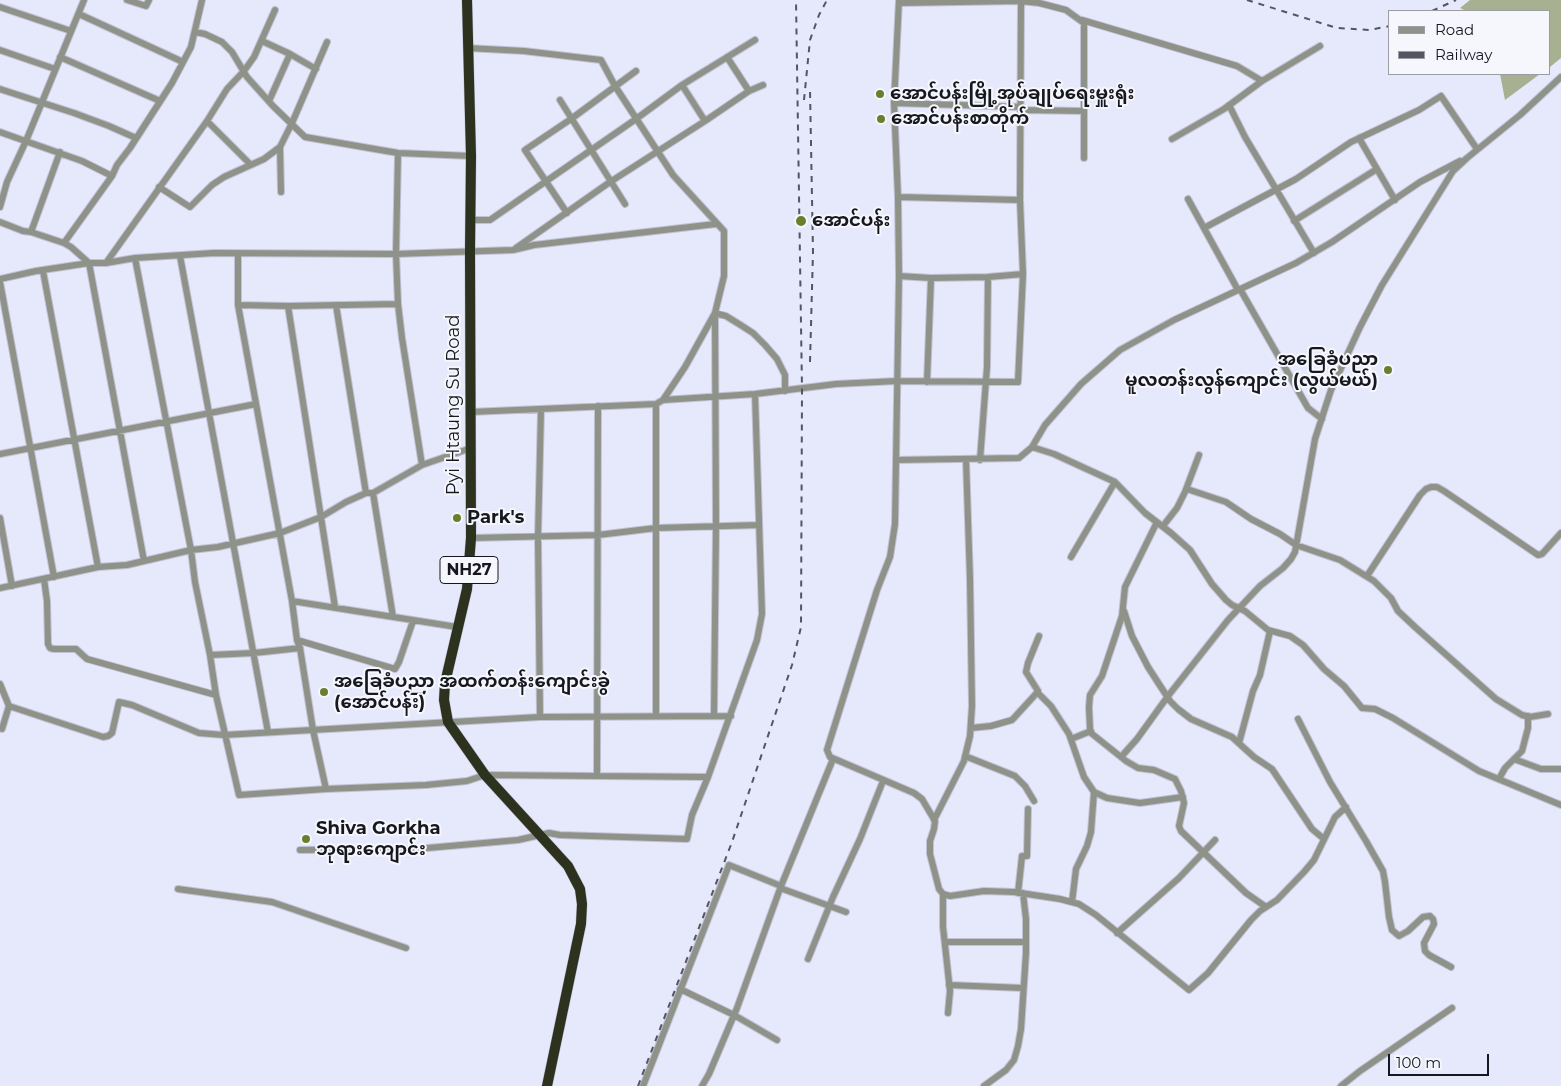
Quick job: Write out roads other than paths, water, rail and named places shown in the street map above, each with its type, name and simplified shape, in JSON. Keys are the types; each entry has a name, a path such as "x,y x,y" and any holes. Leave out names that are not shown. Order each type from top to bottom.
{"highway":[{"name":"Pyi Htaung Su Road","path":"467,0 471,156 471,538 467,589 445,683 444,700 448,722 485,775 539,837 568,866 580,889 582,904 581,924 547,1086"}],"street":[{"path":"0,207 7,182 26,142 84,0"},
{"path":"127,0 146,6 149,0"},
{"path":"64,243 112,176 117,165 160,101 183,62 196,32 202,0"},
{"path":"934,820 922,799 914,793 832,759 826,750 877,590 890,556 895,524 899,276 894,103 899,1 1021,1 1054,5 1081,20 1237,66 1262,81"},
{"path":"663,400 715,398 836,384 897,381 1018,382 1023,274 1020,200 1022,109 1021,1"},
{"path":"0,8 71,31"},
{"path":"106,263 207,121 227,89 244,71 262,41 275,10"},
{"path":"79,14 183,62"},
{"path":"1081,20 1084,23 1084,158"},
{"path":"196,32 222,42 232,52 247,77 305,137 398,153 471,156"},
{"path":"470,220 490,220 682,85 755,40"},
{"path":"262,41 316,69"},
{"path":"281,192 280,147 327,42"},
{"path":"1172,139 1229,105 1262,81 1320,46"},
{"path":"467,48 524,51 600,60 673,175 724,231 724,276 715,313 716,527 714,715"},
{"path":"0,50 55,68"},
{"path":"269,101 290,54"},
{"path":"727,56 749,91"},
{"path":"60,57 160,101"},
{"path":"567,213 525,150 571,119 636,70"},
{"path":"1121,757 1137,740 1168,696 1228,620 1260,586 1292,559 1309,467 1331,390 1360,327 1382,286 1453,171 1520,115 1561,77"},
{"path":"682,85 705,122"},
{"path":"512,250 610,182 705,122 749,91 762,85"},
{"path":"0,89 109,126 136,138"},
{"path":"1204,228 1296,179 1359,138 1419,110 1441,96 1477,150"},
{"path":"560,100 610,182 626,204"},
{"path":"894,103 1084,111"},
{"path":"1229,105 1276,190 1314,252"},
{"path":"207,121 251,165"},
{"path":"0,132 60,152 112,176"},
{"path":"1359,138 1395,200"},
{"path":"159,187 190,207 212,185 224,177 251,165 280,147"},
{"path":"31,232 60,152"},
{"path":"398,153 396,254 398,304 422,465"},
{"path":"896,460 1019,458 1032,447 1045,426 1081,384 1120,350 1174,320 1296,263 1420,182 1467,158"},
{"path":"1294,220 1377,170"},
{"path":"1440,172 1448,180"},
{"path":"0,179 7,182"},
{"path":"898,197 1020,200"},
{"path":"1188,199 1308,408 1322,419"},
{"path":"0,222 64,243 89,263 144,561"},
{"path":"54,576 0,281 89,263 106,263 135,258 214,254 396,254 512,250 534,245 716,224"},
{"path":"238,254 238,305 280,533 313,730 326,789"},
{"path":"180,256 268,732"},
{"path":"135,258 191,550 216,695 239,795 326,789 426,786 467,781 485,775 708,777"},
{"path":"43,271 98,567"},
{"path":"899,276 931,278 1023,274"},
{"path":"980,460 986,383 988,277"},
{"path":"927,382 931,278"},
{"path":"238,305 398,304"},
{"path":"336,305 393,617"},
{"path":"288,306 335,607"},
{"path":"715,313 726,316 739,324 753,333 765,345 777,359 785,375 785,391"},
{"path":"470,412 656,404 663,400 685,367 715,313"},
{"path":"300,850 416,849 518,840 539,837 550,833 560,835 687,839 692,815 731,716 757,640 762,614 755,394"},
{"path":"0,454 256,404"},
{"path":"656,404 656,716"},
{"path":"597,776 598,406"},
{"path":"540,408 538,537 540,717"},
{"path":"1032,447 1054,454 1115,482 1144,513 1163,526 1190,550 1199,567 1232,606 1245,611 1270,630 1290,636 1303,645 1324,669 1344,686 1362,708 1374,709 1393,718 1479,771 1561,806"},
{"path":"0,588 98,567 127,565 191,550 218,547 280,533 321,517 346,502 370,493 422,465 471,448"},
{"path":"1163,526 1177,508 1187,489 1199,455"},
{"path":"966,460 970,579 971,728 968,748 934,820 934,829 930,841 930,854 939,889 943,894 950,896 984,891 1021,893 1078,904 1096,915 1189,990 1208,973 1251,920 1260,911 1277,900 1304,872 1314,860 1335,817 1346,807"},
{"path":"1071,557 1115,482"},
{"path":"1367,576 1420,495 1430,487 1437,487 1444,491 1538,555 1542,554 1561,533"},
{"path":"1187,489 1226,502 1296,545 1340,560 1367,576 1392,598 1398,611 1496,699 1522,715 1548,714"},
{"path":"0,518 12,586"},
{"path":"1157,522 1125,587 1122,616 1102,676 1090,695 1088,707 1091,731 1121,757 1138,768 1154,770 1176,780 1183,797 1183,809 1179,826 1181,831 1246,893 1266,908"},
{"path":"471,538 598,535 656,528 759,525"},
{"path":"44,579 47,601 48,644 50,648 76,649 87,659 216,695"},
{"path":"292,601 457,627"},
{"path":"1123,610 1132,636 1148,667 1178,709 1191,719 1232,737 1254,757 1272,769 1312,829 1324,839"},
{"path":"297,640 395,669 413,621"},
{"path":"1239,743 1253,691 1260,675 1270,630"},
{"path":"1039,636 1026,672 1037,692 1051,706 1071,739 1084,777 1094,792 1107,798 1140,803 1183,797"},
{"path":"210,654 254,653 300,648"},
{"path":"0,684 9,706 2,729"},
{"path":"971,728 990,726 1012,720 1037,692"},
{"path":"9,706 103,737 112,733 119,702 132,705 199,733 224,735 540,717 731,716"},
{"path":"1499,779 1505,768 1522,751 1526,741 1528,716"},
{"path":"1298,719 1330,782 1383,872 1386,882 1388,917 1392,930 1399,936 1424,918 1430,916 1434,924 1424,943 1425,951 1429,956 1451,967"},
{"path":"1071,739 1091,731"},
{"path":"965,756 1010,772 1018,779 1034,801"},
{"path":"702,1086 734,1015 781,887 832,759"},
{"path":"1514,759 1541,769 1561,769"},
{"path":"808,959 883,781"},
{"path":"1072,902 1076,869 1087,846 1090,832 1094,792"},
{"path":"984,1086 1006,1070 1014,1060 1021,1029 1026,942 1026,919 1021,893 1022,856 1027,856 1028,809"},
{"path":"1117,933 1179,878 1215,840"},
{"path":"642,1086 729,865 846,912"},
{"path":"178,889 272,902 406,948"},
{"path":"943,894 949,985 948,1013"},
{"path":"945,942 1026,942"},
{"path":"949,985 1023,988"},
{"path":"680,989 734,1015 776,1040"},
{"path":"1341,1086 1452,1008"}],"railway":[{"path":"638,1086 732,842 792,665 801,627 802,389 796,0"},
{"path":"804,100 810,40 827,0"},
{"path":"1247,0 1337,28 1369,30 1388,26"},
{"path":"1434,10 1456,0"},
{"path":"810,90 813,252 810,362"}],"place":[{"name":"အောင်ပန်းမြို့အုပ်ချုပ်ရေးမှူးရုံး","path":"880,94"},
{"name":"အောင်ပန်းစာတိုက်","path":"881,119"},
{"name":"အောင်ပန်း","path":"801,221"},
{"name":"အခြေခံပညာ မူလတန်းလွန်ကျောင်း (လွယ်မယ်)","path":"1388,370"},
{"name":"Park's","path":"457,518"},
{"name":"အခြေခံပညာ အထက်တန်းကျောင်းခွဲ (အောင်ပန်း)","path":"324,692"},
{"name":"Shiva Gorkha ဘုရားကျောင်း","path":"306,839"}]}
